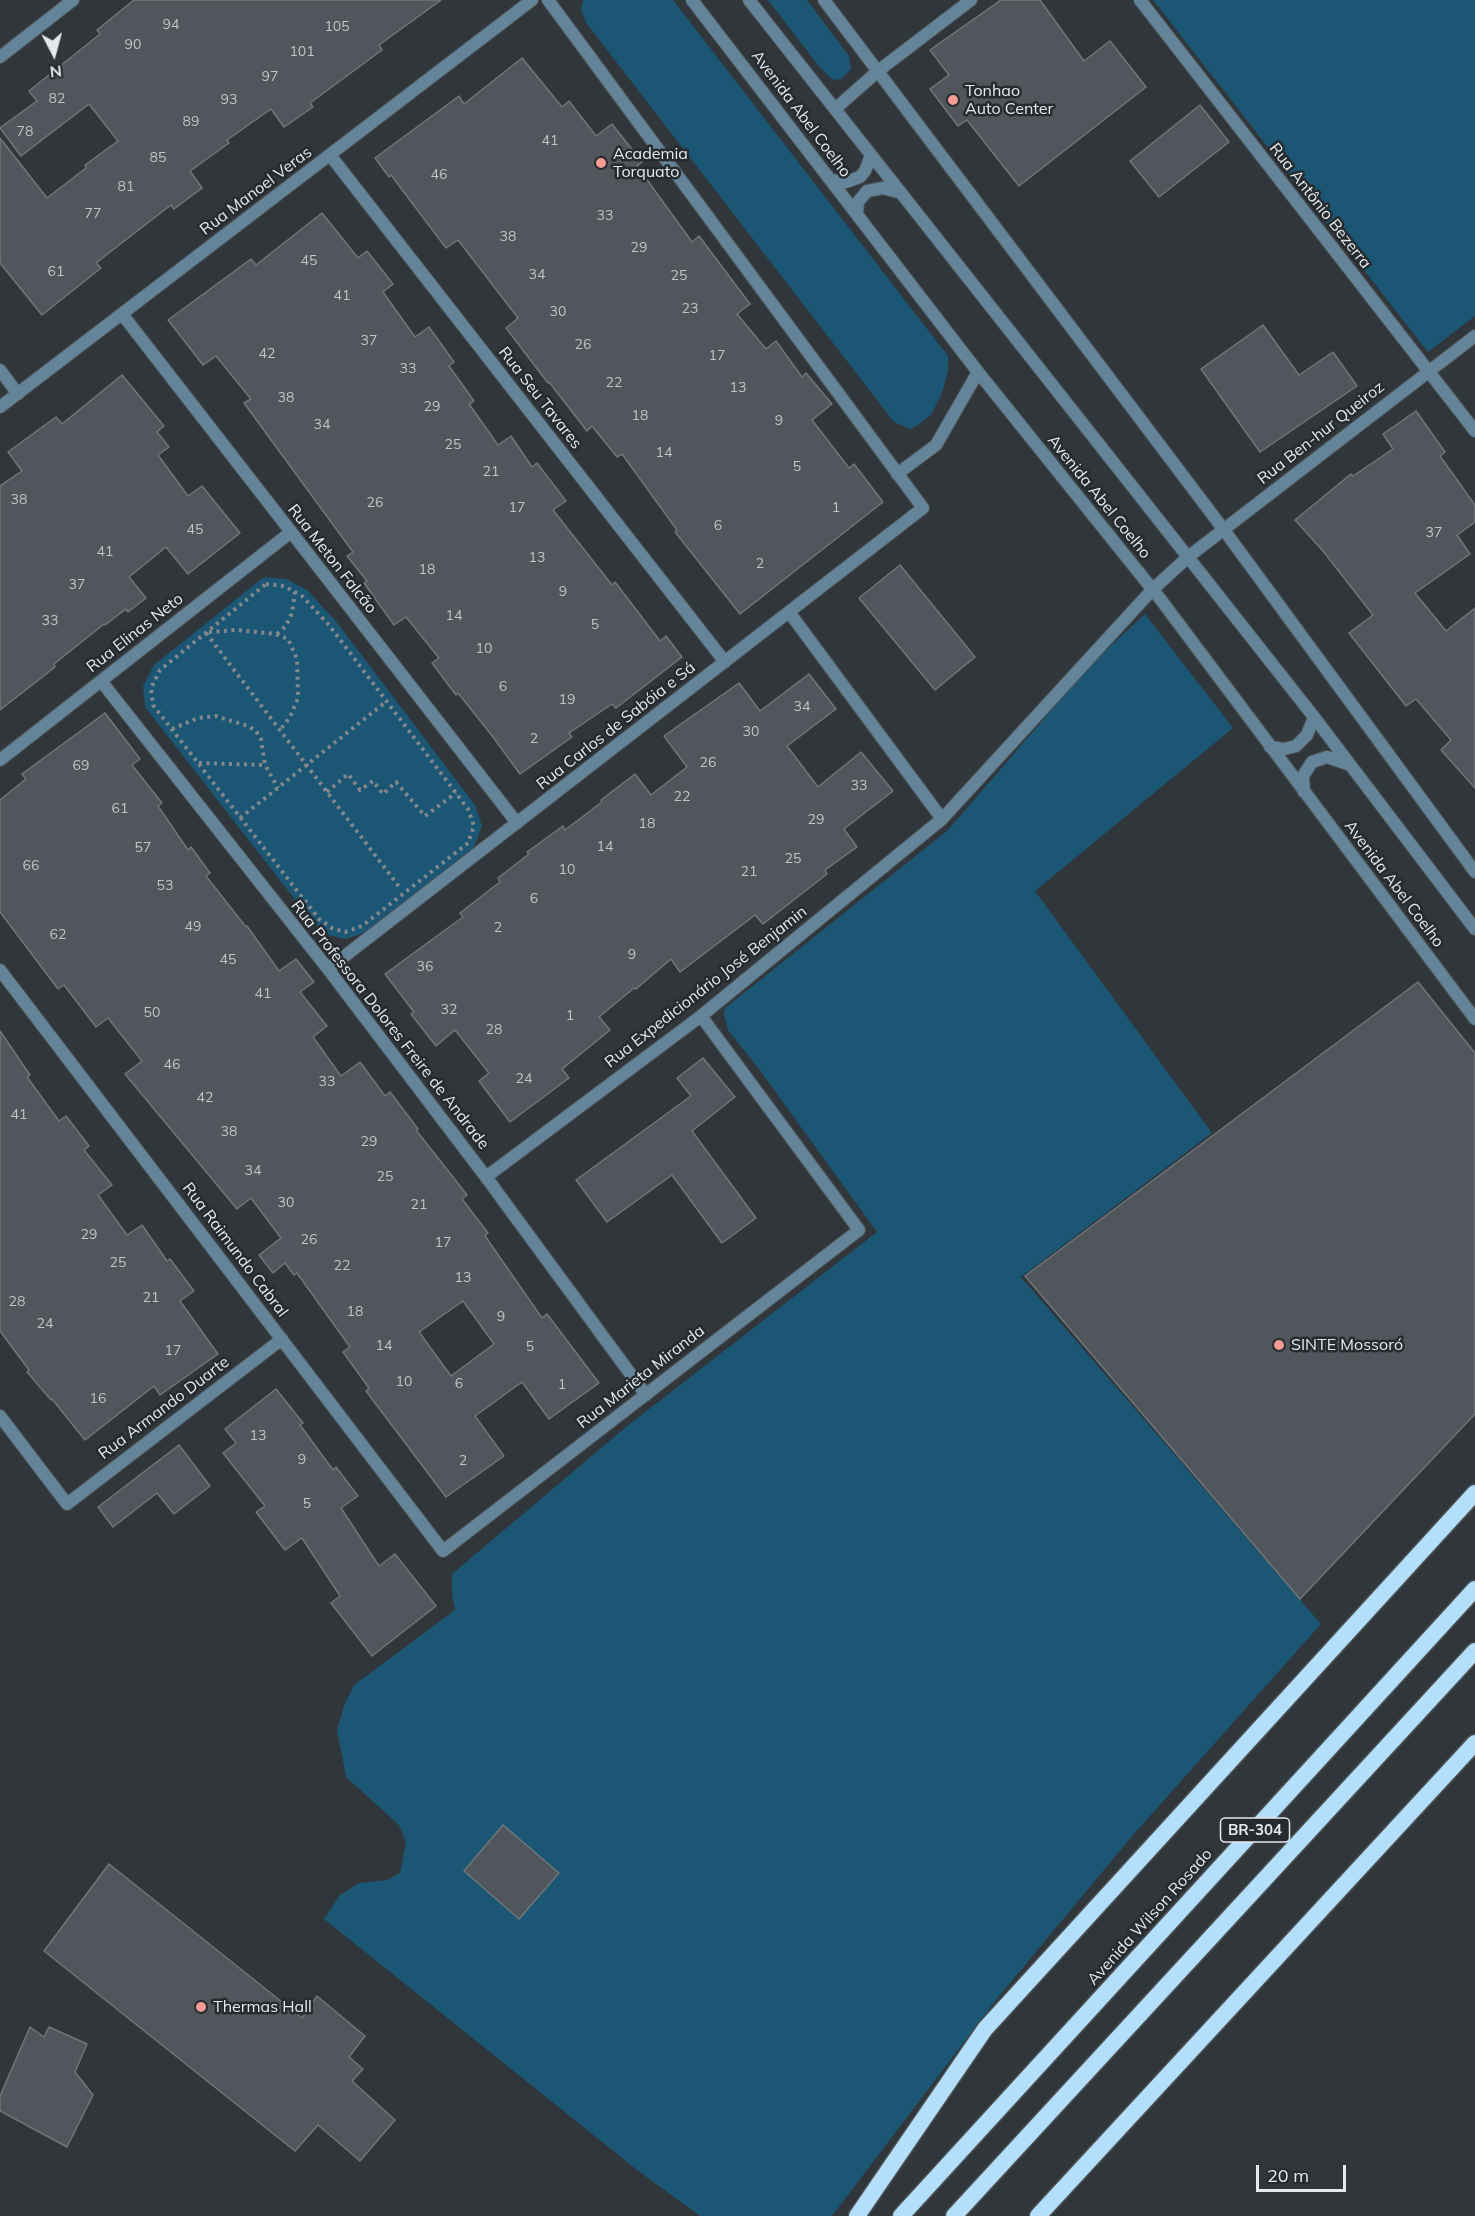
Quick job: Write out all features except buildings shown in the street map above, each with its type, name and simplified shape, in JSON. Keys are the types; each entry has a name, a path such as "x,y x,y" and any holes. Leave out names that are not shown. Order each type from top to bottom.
{"highway":[{"path":"857,2216 985,2029 1475,1493"},
{"name":"Avenida Wilson Rosado","path":"901,2216 1475,1589"},
{"name":"BR-304","path":"954,2216 1475,1651"},
{"path":"1038,2216 1475,1743"}],"street":[{"path":"0,57 73,0"},
{"name":"Rua Manoel Veras","path":"0,407 532,0"},
{"path":"548,0 897,474 936,445 978,372"},
{"name":"Avenida Abel Coelho","path":"692,0 978,372 1152,590 1475,1019"},
{"name":"Avenida Abel Coelho","path":"749,0 1314,717 1475,929"},
{"path":"824,0 1224,530 1475,872"},
{"path":"835,109 878,71 971,0"},
{"name":"Rua Antônio Bezerra","path":"1140,0 1475,431"},
{"path":"831,180 846,182 860,177 865,171 871,154"},
{"name":"Rua Seu Tavares","path":"330,155 724,662"},
{"path":"857,214 858,202 867,191 883,188 901,193"},
{"name":"Rua Meton Falcão","path":"122,314 517,823"},
{"name":"Rua Ben-hur Queiroz","path":"1152,590 1188,557 1475,336"},
{"path":"0,370 18,394"},
{"name":"Rua Carlos de Sabóia e Sá","path":"328,969 923,508 897,474"},
{"name":"Rua Elinas Neto","path":"0,760 291,532"},
{"name":"Rua Expedicionário José Benjamin","path":"486,1177 701,1016 942,819 1152,590"},
{"path":"789,612 942,819"},
{"name":"Rua Professora Dolores Freire de Andrade","path":"101,681 328,969 486,1177 646,1395"},
{"path":"1270,747 1284,749 1296,746 1307,735 1314,717"},
{"path":"1304,792 1306,767 1319,758 1334,758 1351,766"},
{"name":"Rua Raimundo Cabral","path":"0,970 443,1551"},
{"name":"Rua Marieta Miranda","path":"443,1551 859,1230 701,1016"},
{"name":"Rua Armando Duarte","path":"0,1416 67,1504 282,1340"}],"path":[{"path":"266,584 284,586 295,592 302,596 329,625 468,809 474,826 468,843 362,926 345,932 332,928 319,919 153,705 151,688 160,670 266,584"},
{"path":"276,634 286,626 292,613 295,592"},
{"path":"206,633 236,630 276,634 288,639 297,659 298,698 290,717 280,730"},
{"path":"206,633 404,893"},
{"path":"240,818 387,701"},
{"path":"172,729 198,718 216,716 236,721 256,731 261,740 265,765 278,788"},
{"path":"198,763 265,765"},
{"path":"327,792 348,774 360,790 373,781 382,795 396,782 424,816 456,793"}],"shaded area":[{"path":"583,0 673,0 948,356 948,371 942,393 931,415 910,429 894,422 587,24 581,11"},
{"path":"768,0 807,0 849,56 851,69 842,79 833,80 821,69"},
{"path":"1153,0 1475,0 1475,316 1428,352"},
{"path":"264,577 286,579 307,590 335,620 475,805 482,826 474,847 366,932 346,939 328,935 314,924 145,707 143,686 154,665"},
{"path":"1145,614 1233,728 1035,891 1212,1133 1021,1277 1321,1624 1133,1835 996,2000 832,2216 700,2216 637,2170 324,1919 340,1895 359,1883 387,1880 400,1873 406,1842 399,1825 346,1777 337,1730 344,1705 354,1685 455,1610 452,1574 626,1427 877,1232 728,1030 724,1015 725,1008 948,830 1093,662"}],"place":[{"name":"Tonhao Auto Center","path":"953,100"},
{"name":"Academia Torquato","path":"601,163"},
{"name":"SINTE Mossoró","path":"1279,1345"},
{"name":"Thermas Hall","path":"201,2007"}]}
